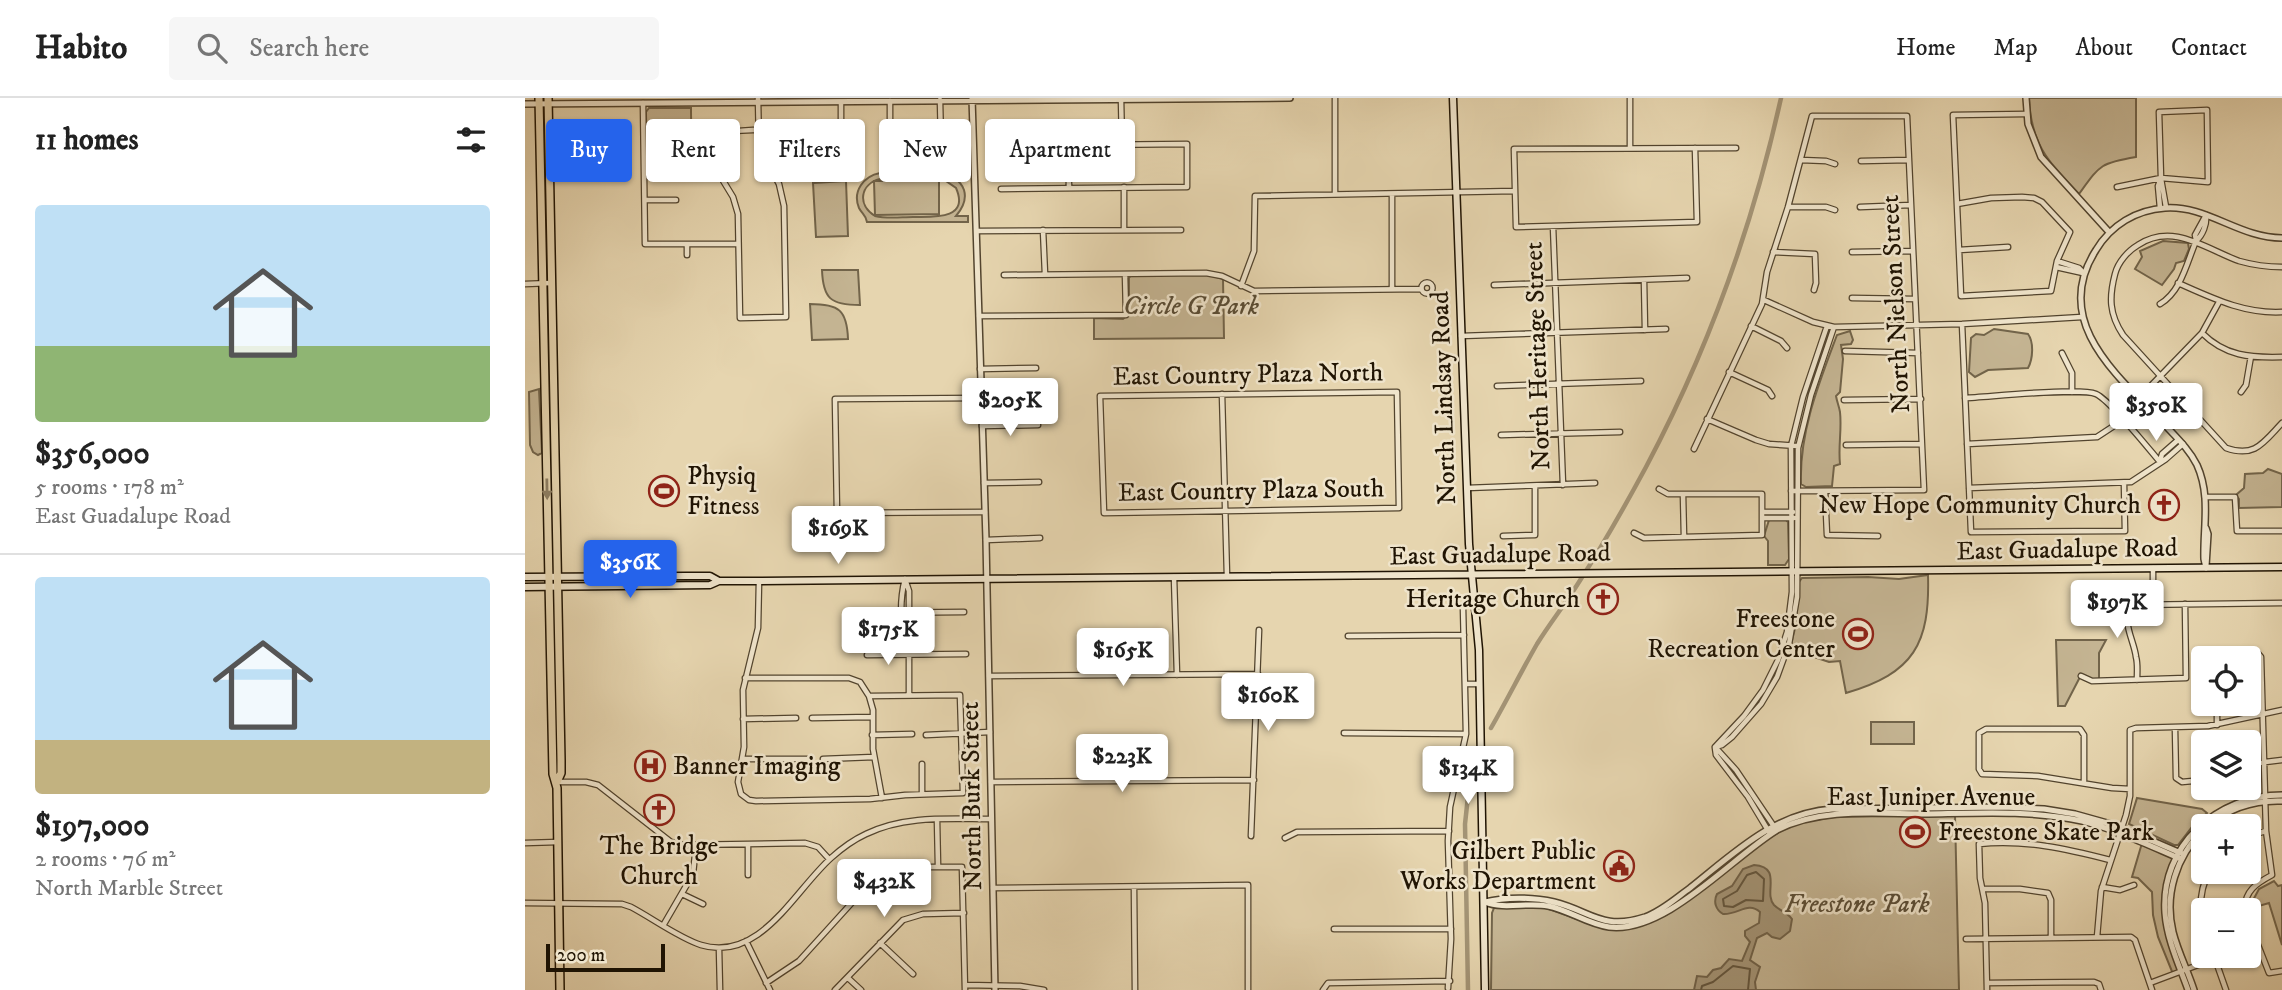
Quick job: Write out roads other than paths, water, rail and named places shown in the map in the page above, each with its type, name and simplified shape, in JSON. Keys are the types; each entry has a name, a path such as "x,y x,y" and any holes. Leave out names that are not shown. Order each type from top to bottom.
{"main road":[{"name":"North Lindsay Road","path":"1453,98 1466,488 1477,622 1485,990"},
{"path":"544,102 547,284 554,394 551,671 553,774 557,782 560,990"},
{"path":"547,284 545,372 554,576"},
{"path":"545,372 549,374 549,389 554,394"},
{"name":"East Guadalupe Road","path":"525,587 710,585 719,581 2282,567"},
{"name":"East Guadalupe Road","path":"525,577 710,576 719,581"},
{"path":"554,587 560,697 561,774 557,782"},
{"path":"551,671 556,677 556,689 560,697"}],"street":[{"path":"525,104 758,100 841,103 972,99 1290,98"},
{"path":"1335,98 1335,194"},
{"path":"1630,98 1630,148 1736,148"},
{"path":"2026,98 2030,131 2041,157 2109,232"},
{"name":"North Burk Street","path":"972,99 986,540 995,987"},
{"path":"1121,99 1121,119"},
{"path":"758,100 759,119"},
{"path":"940,100 940,119"},
{"path":"890,101 890,119"},
{"path":"643,103 645,244 738,244"},
{"path":"841,103 841,119"},
{"path":"2117,187 2161,178 2208,182 2207,110 2159,111 2161,178 2164,184 2163,208"},
{"path":"1957,204 1991,198 2022,197 2042,202 2070,232 2056,264 2051,291 1961,296 1957,204 1954,115 2026,114"},
{"name":"North Nielson Street","path":"1801,160 1812,116 1907,116 1924,490 1825,491"},
{"path":"1001,189 1187,187 1187,144 1135,145"},
{"name":"North Heritage Street","path":"1563,485 1553,226 1516,227 1514,149 1630,148"},
{"path":"1553,226 1697,222 1696,148"},
{"path":"1694,449 1763,300 1767,272 1801,160 1835,164"},
{"path":"1861,161 1909,160"},
{"path":"723,182 736,205 740,318 786,317 785,206 778,182"},
{"path":"1069,182 1069,188"},
{"path":"1124,187 1124,230"},
{"path":"1241,286 1255,251 1255,196 1515,191"},
{"path":"1392,194 1392,288"},
{"path":"645,200 676,200"},
{"path":"1860,207 1911,205"},
{"path":"1788,207 1826,206 1835,210"},
{"path":"2206,568 2205,497 2197,467 2181,442 2101,357 2089,339 2082,317 2084,273 2097,247 2109,232 2130,217 2163,208 2185,209 2253,235 2282,238"},
{"path":"2160,304 2169,299 2178,283 2200,237 2206,215"},
{"path":"1043,230 1045,274"},
{"path":"977,231 1181,230"},
{"path":"2282,267 2242,262 2196,241 2178,236 2159,236 2129,251 2116,268 2110,304 2114,322 2123,335 2226,448 2239,453 2251,451 2282,423"},
{"path":"687,244 687,255"},
{"path":"1959,250 2008,247"},
{"path":"1853,252 1913,251"},
{"path":"1773,252 1815,254 1817,283 1814,290"},
{"path":"2056,264 2080,268 2084,273"},
{"path":"1004,275 1210,273 1254,291 1421,289"},
{"path":"979,316 1126,315 1125,274"},
{"path":"1494,285 1687,278"},
{"path":"1643,280 1645,330"},
{"path":"2178,283 2219,302 2245,309 2282,312"},
{"path":"525,284 547,284"},
{"path":"1852,298 1915,299"},
{"path":"1763,300 1834,327 1917,326 2082,317"},
{"path":"2139,398 2202,333 2219,302"},
{"path":"1962,324 1971,533 2125,531 2124,483"},
{"path":"1751,326 1781,341 1787,348"},
{"path":"1772,830 1735,770 1715,747 1722,745 1744,725 1761,704 1777,677 1793,628 1795,571 1791,446 1803,397 1827,326"},
{"path":"1794,515 1798,446 1811,395 1834,327"},
{"path":"1460,336 1666,329"},
{"path":"2202,333 2215,346 2227,351 2282,358"},
{"path":"1845,351 1918,353"},
{"path":"2062,353 2072,373 2072,392"},
{"path":"2241,392 2246,385 2251,356"},
{"path":"980,369 1036,368"},
{"path":"1729,372 1768,390 1772,396"},
{"path":"1497,386 1641,381"},
{"name":"East Country Plaza North","path":"1104,513 1100,396 1397,392 1399,508"},
{"path":"1965,398 2072,392 2095,394 2123,420 2160,462"},
{"path":"1222,394 1227,576"},
{"path":"981,398 833,397 835,515 985,512"},
{"path":"1844,400 1921,399"},
{"path":"1707,419 1756,440 1798,446"},
{"path":"1967,444 2098,437 2123,420"},
{"path":"982,426 1038,425"},
{"path":"1501,435 1621,432"},
{"path":"1969,488 2124,483 2141,477 2160,462 2162,454 2181,442"},
{"path":"1846,445 1921,444"},
{"path":"983,483 1039,482"},
{"path":"1466,488 1595,483"},
{"name":"North Heritage Street","path":"1503,536 1535,535 1535,486"},
{"path":"1634,533 1644,538 1762,535 1762,494 1668,494 1659,489"},
{"path":"1791,491 1825,491 1825,529 1828,535 1878,536"},
{"path":"1683,494 1684,537"},
{"path":"2205,497 2235,497 2237,531 2282,531"},
{"name":"East Country Plaza South","path":"1104,513 1399,508"},
{"path":"1763,515 1794,515"},
{"path":"986,540 1040,538"},
{"path":"2153,568 2153,604"},
{"path":"1174,577 1177,674"},
{"path":"905,579 909,591 909,694"},
{"path":"905,579 902,612 903,637 908,654"},
{"path":"759,581 758,628 745,677 742,759 738,782 744,797 757,801 963,793 960,695 869,696"},
{"path":"2137,681 2137,659 2129,632 2130,606 2282,603"},
{"path":"2081,676 2089,681 2186,678 2185,604"},
{"path":"1442,990 1450,989 1449,831 1452,793 1466,733 1463,607"},
{"path":"866,613 964,612"},
{"path":"1251,836 1259,630"},
{"path":"1348,636 1464,635"},
{"path":"867,655 966,654"},
{"path":"989,676 1258,674"},
{"path":"745,677 856,679 869,696 874,757 882,798"},
{"path":"1465,684 1479,684"},
{"path":"2247,898 2259,881 2272,875 2266,831 2261,684"},
{"path":"2097,937 2102,887 2128,807 2130,730 2217,724 2282,710"},
{"path":"2217,716 2217,724"},
{"path":"743,719 796,718"},
{"path":"811,718 872,718"},
{"path":"2175,727 2177,780 2191,782"},
{"path":"2084,783 2082,730 1986,729 1980,732 1979,773 2038,776 2084,783 2130,789"},
{"path":"926,735 990,732"},
{"path":"1344,733 1466,733"},
{"path":"872,735 912,734"},
{"path":"823,759 874,757"},
{"path":"742,759 810,759"},
{"path":"2261,762 2282,760"},
{"path":"922,764 922,793"},
{"path":"991,782 1254,780"},
{"path":"557,782 592,783 607,790 666,839 677,844 805,843 818,847 829,859"},
{"path":"2188,990 2170,912 2172,888 2180,856 2199,826 2220,810 2245,799 2282,795"},
{"path":"2226,814 2265,798 2282,801"},
{"name":"East Juniper Avenue","path":"1485,902 1545,900 1603,921 1634,920 1662,909 1772,830 1794,822 1833,814 2004,807 2044,809 2088,817 2180,856"},
{"path":"937,819 938,866"},
{"path":"525,904 622,904 698,944 719,948 746,941 770,924 829,859 878,828 903,822 937,819 991,819"},
{"path":"1285,838 1297,832 1449,831"},
{"path":"2261,832 2266,831"},
{"path":"525,843 558,842"},
{"path":"748,844 748,875"},
{"path":"1987,990 1979,844 2034,845 2111,860"},
{"path":"2180,856 2191,844"},
{"path":"664,924 695,868 696,845"},
{"path":"766,983 799,961 871,884 903,869 938,866 962,867 965,988 1044,990"},
{"path":"2102,887 2120,890 2134,884"},
{"path":"993,888 1248,885 1248,990"},
{"path":"1134,887 1135,990"},
{"path":"1983,889 2020,889 2049,895 2051,937"},
{"path":"682,894 703,904"},
{"path":"835,990 894,927 913,915 964,913"},
{"path":"1334,929 1451,929"},
{"path":"1966,939 2133,938 2152,990"},
{"path":"746,941 769,990"},
{"path":"880,943 913,974"},
{"path":"719,948 720,990"},
{"path":"2261,952 2269,973 2282,971"},
{"path":"2150,983 2191,967"},
{"path":"2218,968 2226,990"},
{"path":"2184,970 2194,990"},
{"path":"848,978 861,990"},
{"path":"1323,990 1328,983 1450,981"},
{"path":"1987,983 2094,982 2100,987"}],"water":[{"path":"1754,865 1768,870 1771,900 1792,919 1790,931 1780,939 1767,933 1757,938 1750,960 1760,967 1755,982 1756,990 1694,990 1697,976 1707,977 1729,959 1742,961 1750,942 1745,931 1759,923 1760,912 1747,908 1723,914 1717,908 1715,900 1717,894 1732,886 1743,869"}],"waterway":[{"path":"1491,728 1537,644 1622,511 1689,379 1742,240 1770,146 1781,98"},
{"path":"1468,990 1465,824 1469,787"}],"place":[{"name":"Physiq Fitness","path":"664,491"},
{"name":"New Hope Community Church","path":"2164,505"},
{"name":"Heritage Church","path":"1603,599"},
{"name":"Freestone Recreation Center","path":"1858,634"},
{"name":"Banner Imaging","path":"650,766"},
{"name":"The Bridge Church","path":"659,810"},
{"name":"Freestone Skate Park","path":"1915,832"},
{"name":"Gilbert Public Works Department","path":"1619,866"}],"park label":[{"name":"Circle G Park","path":"1191,306"},
{"name":"Freestone Park","path":"1857,904"}]}
